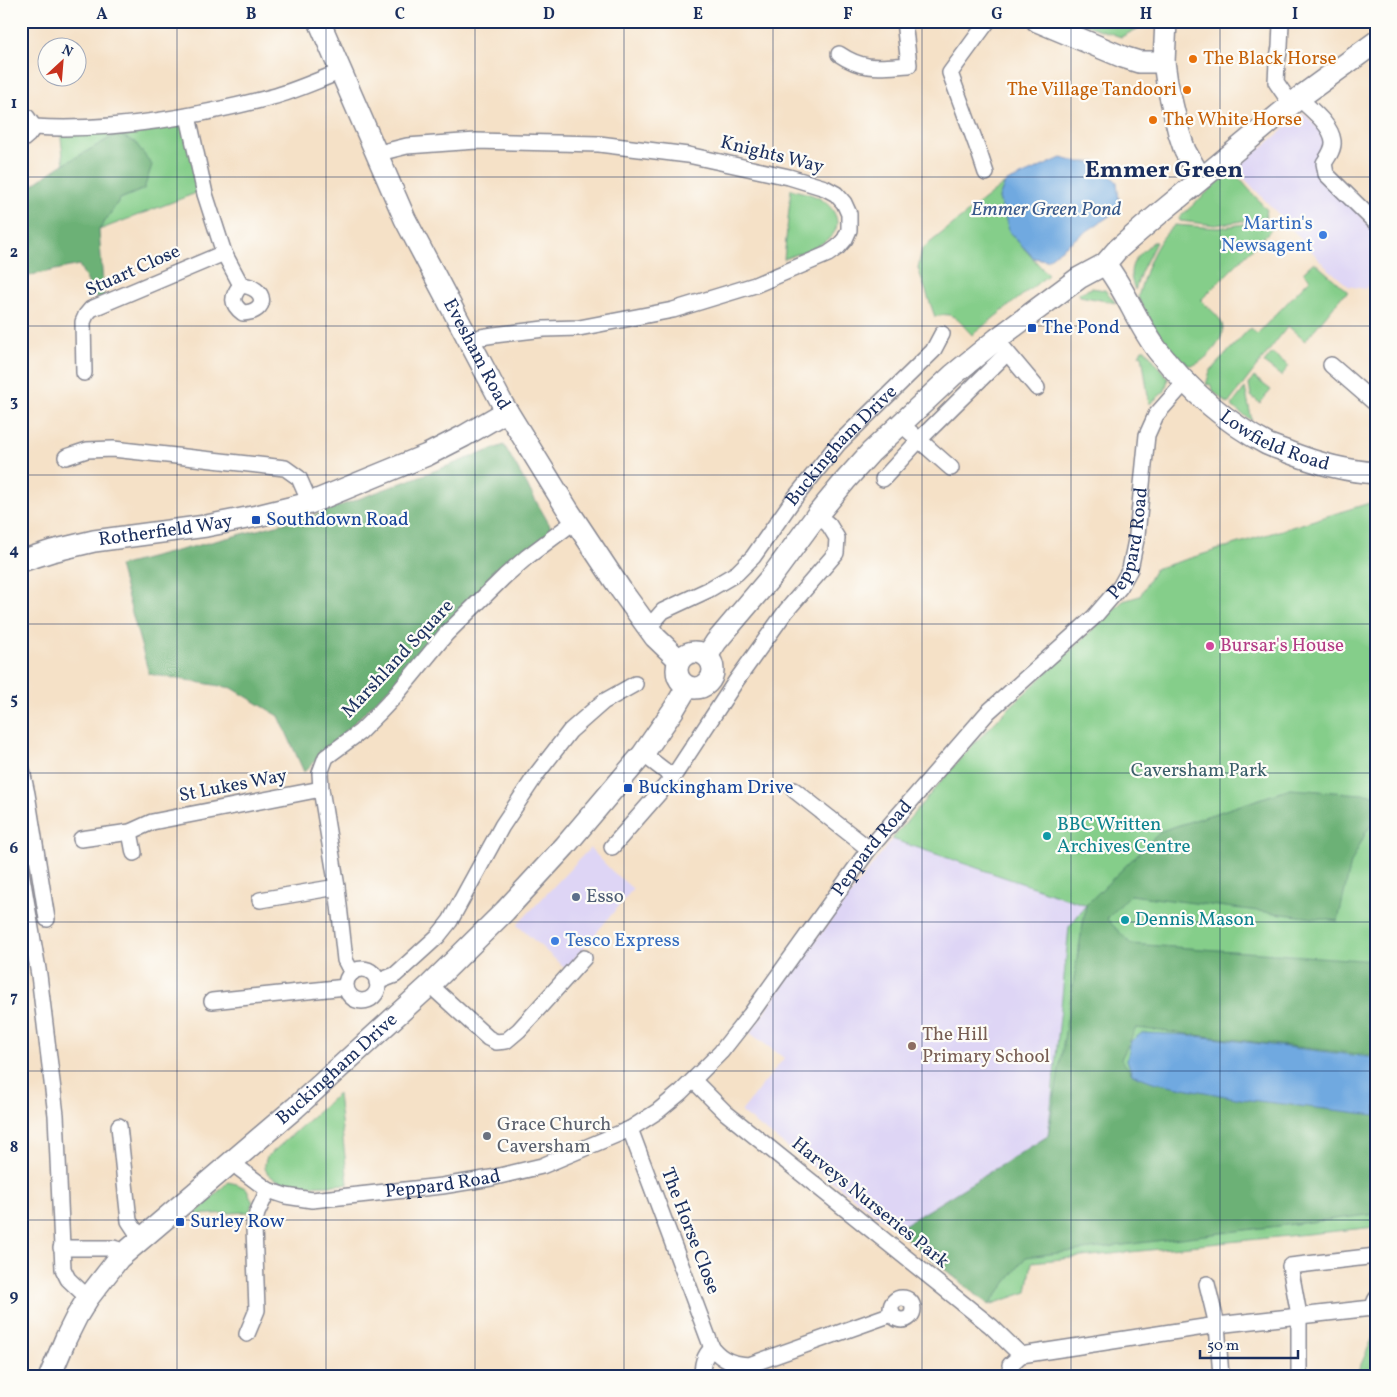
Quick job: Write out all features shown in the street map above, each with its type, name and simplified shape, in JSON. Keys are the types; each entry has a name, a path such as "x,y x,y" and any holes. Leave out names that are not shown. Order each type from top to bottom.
{"main road":[{"name":"Evesham Road","path":"319,21 405,220 507,410 575,521 648,628 655,638 679,660"},
{"path":"1038,21 1123,57 1139,62 1164,62"},
{"path":"1166,21 1164,62 1167,82 1185,151 1202,180"},
{"path":"1188,383 1157,350 1116,278 1105,264 1124,244 1295,101 1376,42"},
{"name":"Buckingham Drive","path":"707,656 716,642 772,576 817,515 871,452 953,375 1002,347 1079,278 1105,264"},
{"name":"Lowfield Road","path":"1188,383 1221,415 1267,444 1319,464 1376,474"},
{"path":"310,503 427,454 464,436 507,410"},
{"name":"Rotherfield Way","path":"21,561 94,541 206,526 310,503"},
{"path":"696,651 707,656 713,666 711,679 702,687 687,686 678,676 677,665 679,660 684,655 696,651"},
{"name":"Buckingham Drive","path":"234,1161 430,985 505,911 563,849 643,754 674,709 687,686"},
{"path":"50,1376 66,1338 88,1298 114,1265 234,1161"}],"street":[{"path":"839,54 852,63 868,67 910,65 904,21"},
{"path":"986,173 980,152 950,74 988,21"},
{"path":"1281,23 1276,82 1295,101 1328,127 1333,142 1330,154 1324,163 1326,174 1376,223"},
{"path":"34,127 60,129 108,126 188,116 274,96 340,72"},
{"path":"21,114 27,117 34,127"},
{"path":"188,116 205,194 224,253 241,285"},
{"path":"21,141 28,136 34,127"},
{"name":"Knights Way","path":"375,154 407,146 476,141 599,144 688,155 789,177 825,188 836,194 844,203 849,214 850,230 838,247 828,254 755,285 673,310 579,328 544,329 481,337 471,343"},
{"name":"Stuart Close","path":"84,373 83,322 91,309 224,253"},
{"name":"Buckingham Drive","path":"648,628 663,611 708,590 737,573 838,444 932,351 942,334"},
{"path":"883,479 1002,347 1037,388"},
{"path":"1331,365 1376,404"},
{"name":"Peppard Road","path":"234,1161 240,1169 268,1190 286,1196 312,1200 442,1186 491,1178 542,1166 630,1129 658,1111 694,1081 721,1052 750,1015 869,849 988,712 1094,617 1120,587 1130,569 1137,535 1147,435 1156,415 1179,389 1188,383"},
{"path":"901,424 951,468"},
{"path":"66,457 87,450 113,449 286,468 299,478 310,503"},
{"name":"Buckingham Drive","path":"612,847 673,776 736,681 786,611 836,552 837,538 829,526 817,515"},
{"name":"Marshland Square","path":"352,973 345,960 337,887 321,789 320,773 326,756 360,732 384,708 446,634 505,576 575,521"},
{"name":"Buckingham Drive","path":"377,982 395,976 438,936 450,921 502,826 536,775 570,731 603,702 635,684"},
{"path":"643,754 673,776"},
{"path":"21,766 24,795 47,919"},
{"name":"St Lukes Way","path":"81,839 130,832 152,822 321,789"},
{"path":"794,790 869,849"},
{"path":"130,832 134,853"},
{"path":"21,871 39,975 56,1115 63,1269 68,1278 88,1298"},
{"path":"260,900 337,887"},
{"path":"430,985 488,1038 496,1042 506,1041 519,1030 584,958"},
{"path":"360,969 373,974 377,982 376,992 369,999 359,1000 350,996 346,987 347,979 352,973 360,969"},
{"path":"212,1001 346,987"},
{"name":"Harveys Nurseries Park","path":"694,1081 726,1113 991,1326 1021,1355"},
{"path":"61,1248 134,1246 129,1221 119,1126"},
{"name":"The Horse Close","path":"630,1129 712,1348"},
{"path":"247,1334 257,1310 254,1227 257,1214 268,1190"},
{"path":"1299,1376 1299,1315 1290,1266 1376,1256"},
{"path":"1207,1284 1217,1325 1221,1376"},
{"path":"1012,1376 1010,1365 1021,1355 1217,1325 1372,1308 1376,1299"},
{"path":"703,1376 702,1364 705,1355 712,1348 727,1361 748,1371 892,1314"}],"shaded area":[{"path":"1304,113 1329,140 1323,175 1376,233 1376,275 1365,289 1348,286 1324,265 1236,168"},
{"name":"The Hill Primary School","path":"965,753 1161,831 1069,927 1048,1137 982,1180 896,1230 741,1112 784,1058 750,1033 796,967 892,839"},
{"path":"590,848 633,889 566,969 517,925"}],"green space":[{"path":"1075,21 1153,21 1121,37"},
{"path":"188,116 204,190 99,230 120,199 144,189 117,134 64,165 60,129"},
{"path":"117,134 135,142 152,165 144,189 120,199 99,230 104,296 96,298 79,265 21,278 21,193 59,167"},
{"path":"1228,169 1233,171 1267,210 1265,218 1215,225 1180,221 1179,218 1219,181 1221,175"},
{"path":"1005,183 999,198 1010,233 1048,275 972,335 952,316 942,315 935,317 918,268 922,249"},
{"path":"791,189 811,194 823,201 833,211 837,223 833,235 827,240 784,259"},
{"path":"1271,220 1276,225 1201,300 1216,314 1222,324 1222,335 1216,346 1207,356 1197,364 1186,365 1186,362 1179,358 1165,343 1138,297 1151,258 1161,240 1175,225 1218,228"},
{"path":"1153,242 1156,242 1141,272 1135,290 1131,275 1132,268 1141,253"},
{"path":"1314,262 1348,292 1342,296 1305,341 1288,326 1228,404 1214,392 1210,384 1206,385 1210,371 1250,328 1257,334 1310,279 1303,272"},
{"path":"1092,288 1105,290 1116,303 1080,296 1079,293"},
{"path":"1142,349 1145,349 1168,379 1165,391 1151,403 1149,403 1142,355 1139,355"},
{"path":"1272,353 1289,366 1281,376 1264,363"},
{"path":"1254,377 1271,390 1260,403 1251,396 1249,384"},
{"path":"1245,388 1252,421 1231,406"},
{"path":"504,445 552,529 304,772 279,716 232,688 149,674 119,566 315,515"},
{"name":"Caversham Park","path":"1376,501 1376,1227 1032,1262 1027,1292 989,1305 896,1230 982,1180 1048,1136 1069,927 1086,905 892,839 965,753 1007,710 1123,601 1140,596 1155,569"},
{"path":"1290,789 1376,795 1376,819 1366,832 1351,863 1338,921 1130,895 1107,919 1131,944 1376,961 1376,1056 1136,1028 1121,1059 1132,1074 1376,1105 1376,1214 1026,1257 989,1305 896,1230 1048,1136 1086,905 1161,831"},
{"path":"338,1094 348,1184 295,1184 281,1181 271,1176 265,1168 267,1157"},
{"path":"228,1182 247,1189 253,1203 249,1212 194,1215"},
{"path":"1376,1330 1376,1376 1356,1376"}],"water":[{"name":"Emmer Green Pond","path":"1061,158 1077,162 1098,162 1117,182 1120,209 1047,260 1034,258 1010,233 999,198 1005,183"},
{"path":"1142,1033 1187,1035 1376,1058 1376,1115 1241,1099 1153,1082 1132,1074 1127,1060 1131,1041"}],"place":[{"name":"The Black Horse","path":"1193,59"},
{"name":"The Village Tandoori","path":"1187,90"},
{"name":"The White Horse","path":"1153,120"},
{"name":"Martin's Newsagent","path":"1323,235"},
{"name":"The Pond","path":"1032,328"},
{"name":"Southdown Road","path":"256,520"},
{"name":"Bursar's House","path":"1210,646"},
{"name":"Buckingham Drive","path":"628,788"},
{"name":"BBC Written Archives Centre","path":"1047,836"},
{"name":"Esso","path":"576,897"},
{"name":"Dennis Mason","path":"1125,920"},
{"name":"Tesco Express","path":"555,941"},
{"name":"The Hill Primary School","path":"912,1046"},
{"name":"Grace Church Caversham","path":"487,1136"},
{"name":"Surley Row","path":"180,1222"}],"district":[{"name":"Emmer Green","path":"1164,171"}]}
